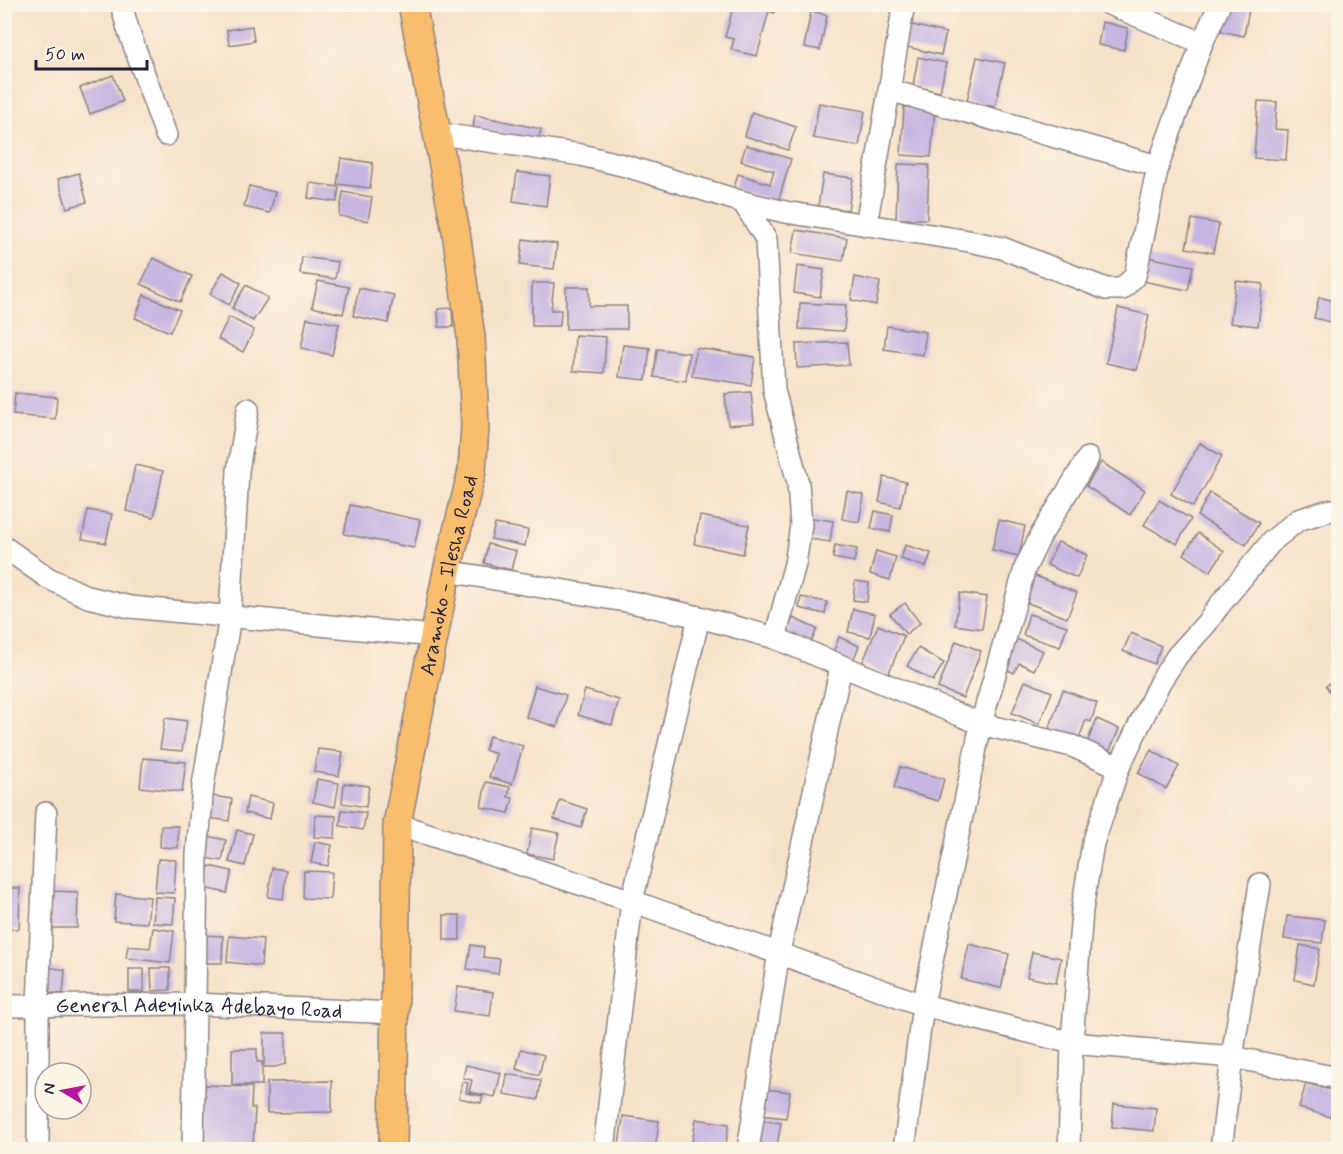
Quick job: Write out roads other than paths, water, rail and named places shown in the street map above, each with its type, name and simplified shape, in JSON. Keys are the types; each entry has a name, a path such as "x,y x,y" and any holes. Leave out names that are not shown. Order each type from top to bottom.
{"main road":[{"name":"Aramoko - Ilesha Road","path":"393,1149 397,824 447,572 472,471 475,410 471,370 471,337 456,232 435,133 412,4"}],"street":[{"path":"121,4 166,135"},
{"path":"866,225 904,4"},
{"path":"1109,4 1202,43"},
{"path":"435,133 581,155 785,212 1002,248 1106,289 1122,289 1135,276 1158,166 1202,43 1220,4"},
{"path":"889,90 1158,166"},
{"path":"743,202 766,239 774,390 798,483 801,525 795,564 775,638"},
{"path":"766,239 785,212"},
{"path":"193,1149 197,854 202,797 230,616 238,471 248,409"},
{"path":"903,1149 923,1005 981,724 1025,568 1041,535 1088,458"},
{"path":"1068,1149 1072,1043 1082,910 1093,843 1119,767 1160,682 1176,656 1206,624 1272,541 1298,520 1338,509"},
{"path":"4,547 48,578 88,597 130,607 434,636"},
{"path":"447,572 631,602 699,616 775,638 981,724 1072,746 1119,767"},
{"path":"604,1149 632,901 699,616"},
{"path":"748,1149 779,952 841,667"},
{"path":"38,1149 38,1005 46,813"},
{"path":"397,824 632,901 923,1005 1072,1043 1232,1057 1338,1078"},
{"path":"1221,1149 1232,1057 1260,884"},
{"name":"General Adeyinka Adebayo Road","path":"4,1006 195,1004 394,1013"}]}
